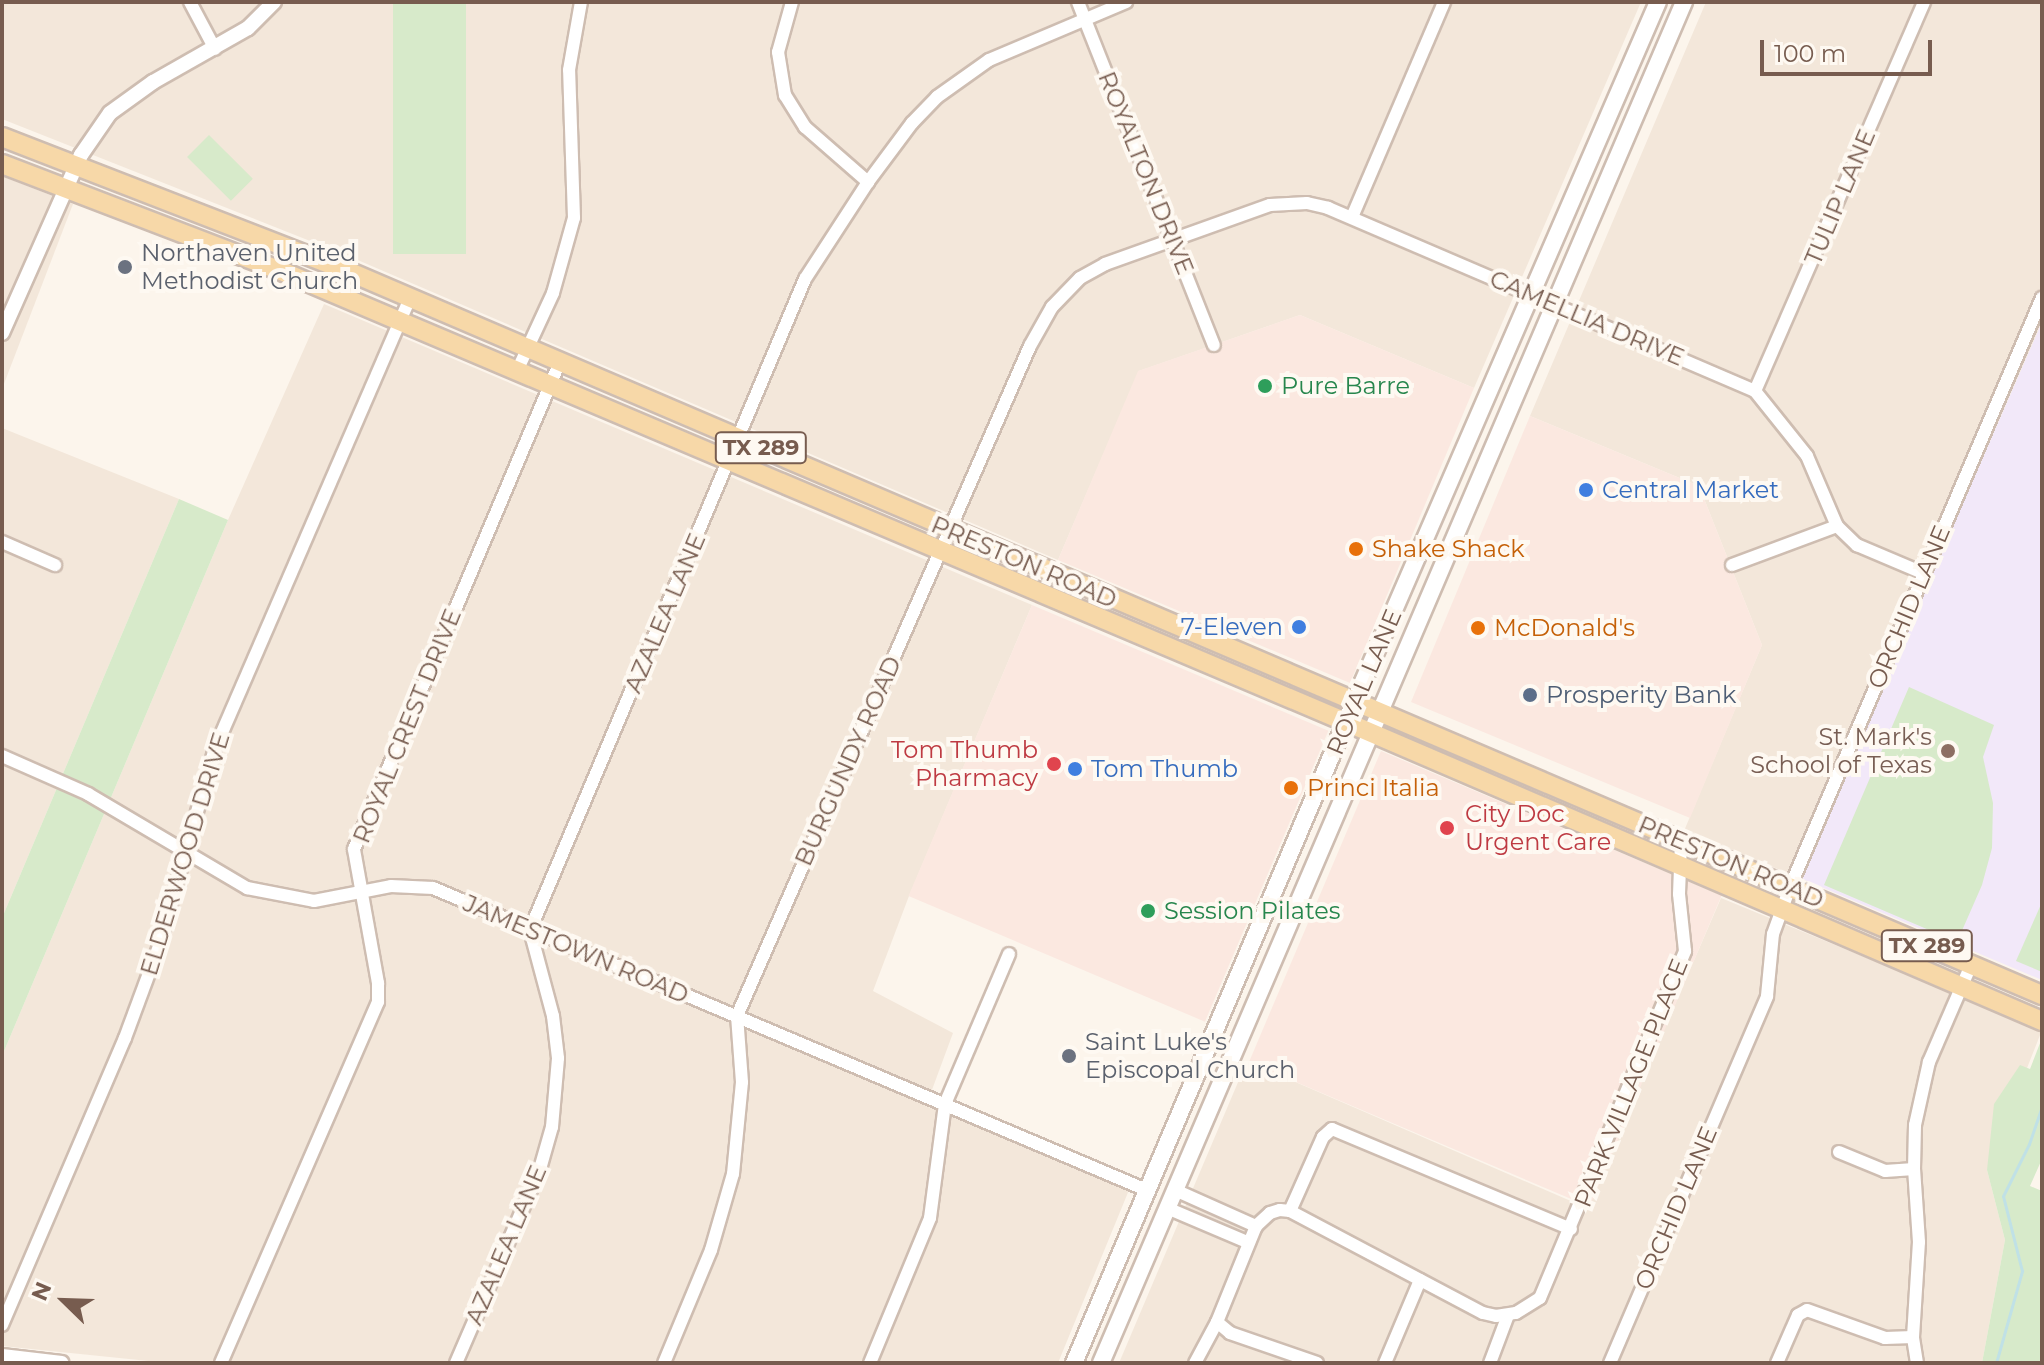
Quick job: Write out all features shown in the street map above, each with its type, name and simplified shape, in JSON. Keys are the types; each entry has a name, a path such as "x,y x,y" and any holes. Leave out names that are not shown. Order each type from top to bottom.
{"main road":[{"name":"ROYAL LANE","path":"1074,1363 1355,701 1658,2"},
{"name":"ROYAL LANE","path":"1101,1363 1684,2"},
{"name":"PRESTON ROAD","path":"2,137 296,250 2042,995"},
{"name":"PRESTON ROAD","path":"2,164 286,273 1370,732 2042,1021"},
{"path":"286,273 296,250"},
{"path":"1048,598 1058,577"},
{"path":"1141,637 1147,614"},
{"path":"1559,813 1568,792"},
{"path":"1577,821 1588,801"},
{"path":"1280,881 1304,892"},
{"path":"1257,937 1281,947"},
{"path":"1195,1082 1218,1091"},
{"path":"1149,1191 1175,1190"},
{"path":"1149,1191 1167,1208"}],"street":[{"path":"190,2 215,49"},
{"path":"2,333 76,165 99,127 126,99 248,28 274,2"},
{"path":"517,371 564,263 574,218 569,70 581,2"},
{"path":"792,2 778,52 785,95 805,127 868,182"},
{"name":"ROYALTON DRIVE","path":"1078,2 1214,345"},
{"name":"AZALEA LANE","path":"456,1363 540,1169 552,1127 558,1058 553,1016 530,930 805,279 868,182 912,123 969,72 1033,40 1126,2"},
{"path":"1352,217 1444,2"},
{"name":"TULIP LANE","path":"1755,391 1924,2"},
{"name":"CAMELLIA DRIVE","path":"1174,241 1270,205 1307,203 1352,217 1755,391 1791,432 1807,456 1837,526 1868,551 1923,573"},
{"name":"BURGUNDY ROAD","path":"664,1363 711,1250 733,1174 742,1082 737,1016 1030,346 1052,307 1080,278 1105,264 1174,241"},
{"name":"ELDERWOOD DRIVE","path":"2,1325 125,1038 159,946 214,751 410,298"},
{"name":"ORCHID LANE","path":"1610,1363 1767,996 1773,934 1781,909 2042,298"},
{"name":"ROYAL CREST DRIVE","path":"221,1363 373,1017 378,983 354,849 559,364"},
{"path":"1732,565 1837,526"},
{"path":"2,542 55,565"},
{"name":"JAMESTOWN ROAD","path":"2,756 88,794 225,878 266,894 314,901 360,891 416,885 433,888 1149,1191"},
{"name":"PARK VILLAGE PLACE","path":"1508,1315 1540,1298 1685,951 1679,865 1681,841"},
{"path":"870,1363 930,1218 945,1104 1009,954"},
{"path":"1917,1363 1913,1337 1919,1242 1914,1169 1915,1125 1925,1076 1960,986 1964,962"},
{"name":"PARK VILLAGE PLACE","path":"1290,1211 1323,1137 1332,1129 1571,1229"},
{"path":"1839,1152 1885,1171 1914,1169"},
{"path":"1175,1190 1256,1226"},
{"path":"1167,1208 1247,1242"},
{"path":"1195,1363 1217,1322 1256,1226 1270,1213 1290,1211 1483,1313 1508,1315 1490,1363"},
{"path":"1385,1363 1420,1280"},
{"path":"1777,1363 1798,1315 1807,1310 1885,1338 1913,1337"},
{"path":"1217,1322 1230,1333 1317,1363"},
{"path":"2,1356 62,1363"}],"shaded area":[{"path":"2,2 1641,2 1474,388 1300,315 1139,371 1058,560 353,258 2,119"},
{"path":"1706,2 2042,2 2042,322 1800,878 1684,831 1762,645 1699,486 1530,416"},
{"path":"2,176 73,204 2,389"},
{"path":"324,304 1032,605 909,896 873,991 953,1033 926,1106 1129,1190 1058,1363 168,1363 2,1346 2,1056 228,520"},
{"path":"1300,315 1474,388 1350,683 1058,560 1138,371"},
{"name":"St. Mark's School of Texas","path":"2042,322 2042,980 1800,878"},
{"path":"1530,416 1699,486 1762,645 1690,818 1411,702"},
{"path":"2,428 179,499 2,918"},
{"path":"1032,605 1328,731 1205,1022 909,896"},
{"path":"1381,751 1722,896 1590,1207 1249,1062"},
{"path":"1721,898 2042,1030 1987,1170 2005,1240 1982,1363 1119,1363 1247,1061 1587,1208"}],"green space":[{"path":"393,2 466,2 466,254 393,254"},
{"path":"209,135 253,179 231,201 187,157"},
{"path":"179,499 228,520 2,1056 2,918"},
{"path":"1909,687 1994,725 1983,757 1993,803 1992,848 1982,885 1957,942 1824,885"},
{"path":"2042,902 2042,972 2016,961"},
{"path":"2042,1038 2042,1159 2030,1186 2042,1191 2042,1363 1982,1363 2005,1240 1987,1170 1994,1104 2020,1065 2030,1069"}],"waterway":[{"path":"1996,1363 2022,1271 2003,1196 2029,1144 2042,1106"}],"place":[{"name":"Northaven United Methodist Church","path":"125,267"},
{"name":"Pure Barre","path":"1265,386"},
{"name":"Central Market","path":"1586,490"},
{"name":"Shake Shack","path":"1356,549"},
{"name":"7-Eleven","path":"1299,627"},
{"name":"McDonald's","path":"1478,628"},
{"name":"Prosperity Bank","path":"1530,695"},
{"name":"St. Mark's School of Texas","path":"1948,751"},
{"name":"Tom Thumb Pharmacy","path":"1054,764"},
{"name":"Tom Thumb","path":"1075,769"},
{"name":"Princi Italia","path":"1291,788"},
{"name":"City Doc Urgent Care","path":"1447,828"},
{"name":"Session Pilates","path":"1148,911"},
{"name":"Saint Luke's Episcopal Church","path":"1069,1056"}]}
